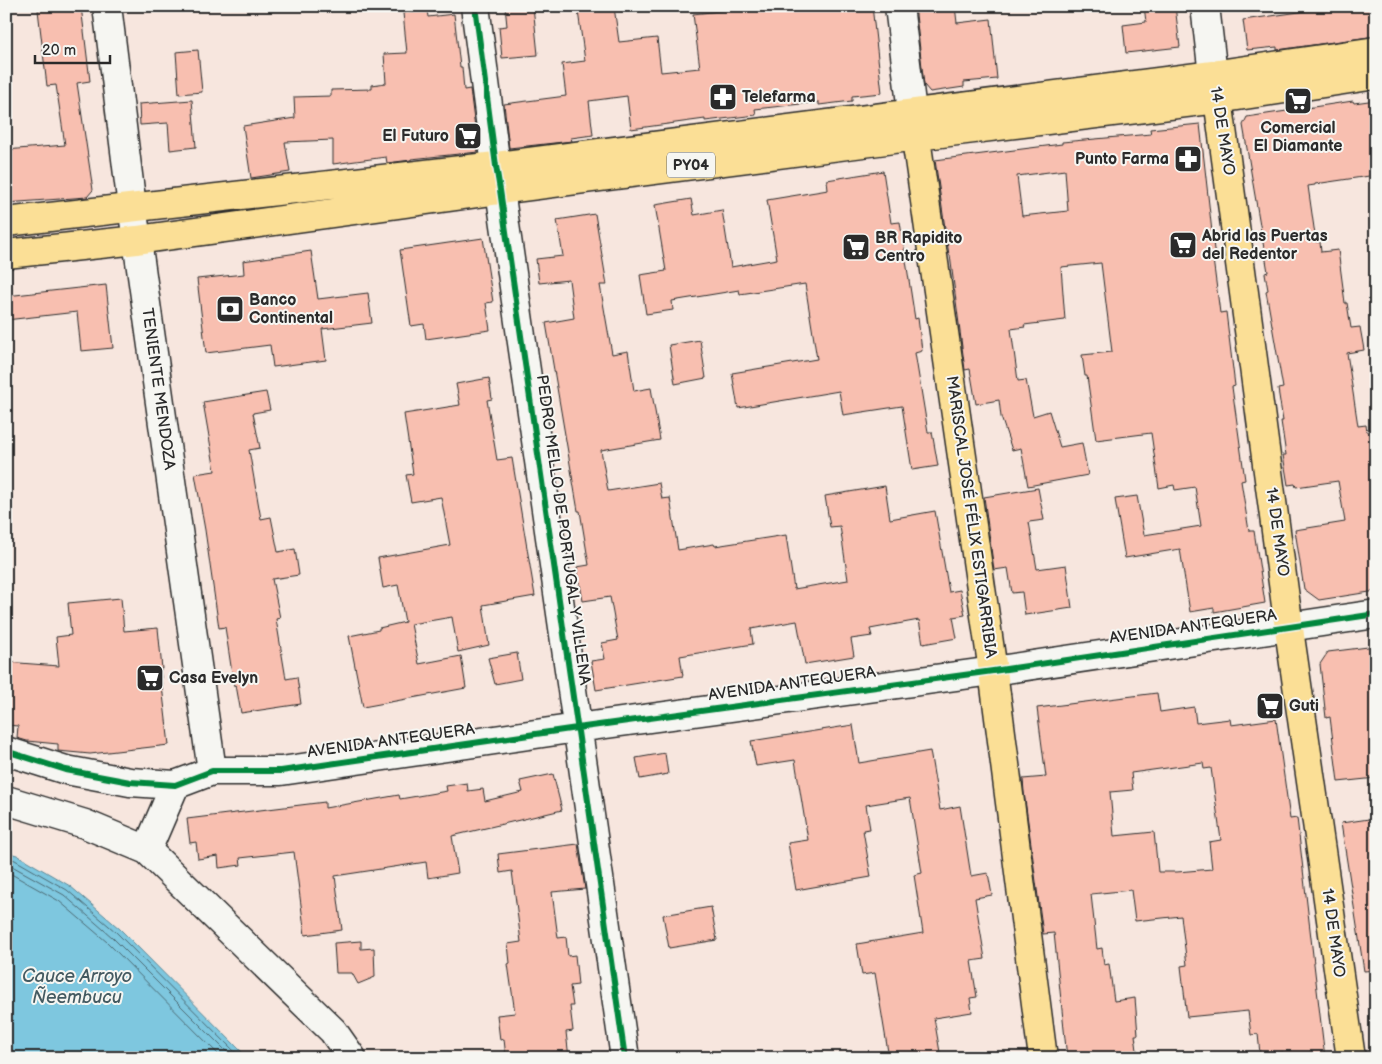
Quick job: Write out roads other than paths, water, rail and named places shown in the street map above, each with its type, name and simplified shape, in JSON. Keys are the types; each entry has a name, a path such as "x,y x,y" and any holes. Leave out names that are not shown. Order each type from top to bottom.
{"main road":[{"name":"PY04","path":"1216,87 1376,51"},
{"name":"PY04","path":"6,254 137,240 498,178 1216,87 1376,74"},
{"name":"14 DE MAYO","path":"1216,87 1351,1058"},
{"name":"MARISCAL JOSÉ FÉLIX ESTIGARRIBIA","path":"915,124 993,678 1042,1058"},
{"name":"PY04","path":"6,222 132,208 498,178"}],"street":[{"name":"TENIENTE MENDOZA","path":"107,6 132,208 212,771"},
{"name":"PEDRO MELLO DE PORTUGAL Y VILLENA","path":"475,6 624,1058"},
{"name":"MARISCAL JOSÉ FÉLIX ESTIGARRIBIA","path":"900,6 915,124"},
{"name":"14 DE MAYO","path":"1205,6 1216,87"},
{"name":"AVENIDA ANTEQUERA","path":"212,771 282,771 578,736 1291,635 1376,614"},
{"name":"AVENIDA ANTEQUERA","path":"1291,635 1376,632"},
{"path":"6,751 66,770 130,782 175,785 212,771"},
{"path":"147,850 175,785"},
{"path":"6,800 85,824 147,850 333,1031 352,1058"}],"water":[{"name":"Cauce Arroyo Ñeembucu","path":"6,852 17,855 70,886 120,929 248,1058 6,1058"}],"place":[{"name":"Telefarma","path":"723,97"},
{"name":"Comercial El Diamante","path":"1298,101"},
{"name":"El Futuro","path":"468,136"},
{"name":"Punto Farma","path":"1188,159"},
{"name":"Abrid las Puertas del Redentor","path":"1183,245"},
{"name":"BR Rapidito Centro","path":"856,247"},
{"name":"Banco Continental","path":"230,309"},
{"name":"Casa Evelyn","path":"150,678"},
{"name":"Guti","path":"1270,706"}]}
